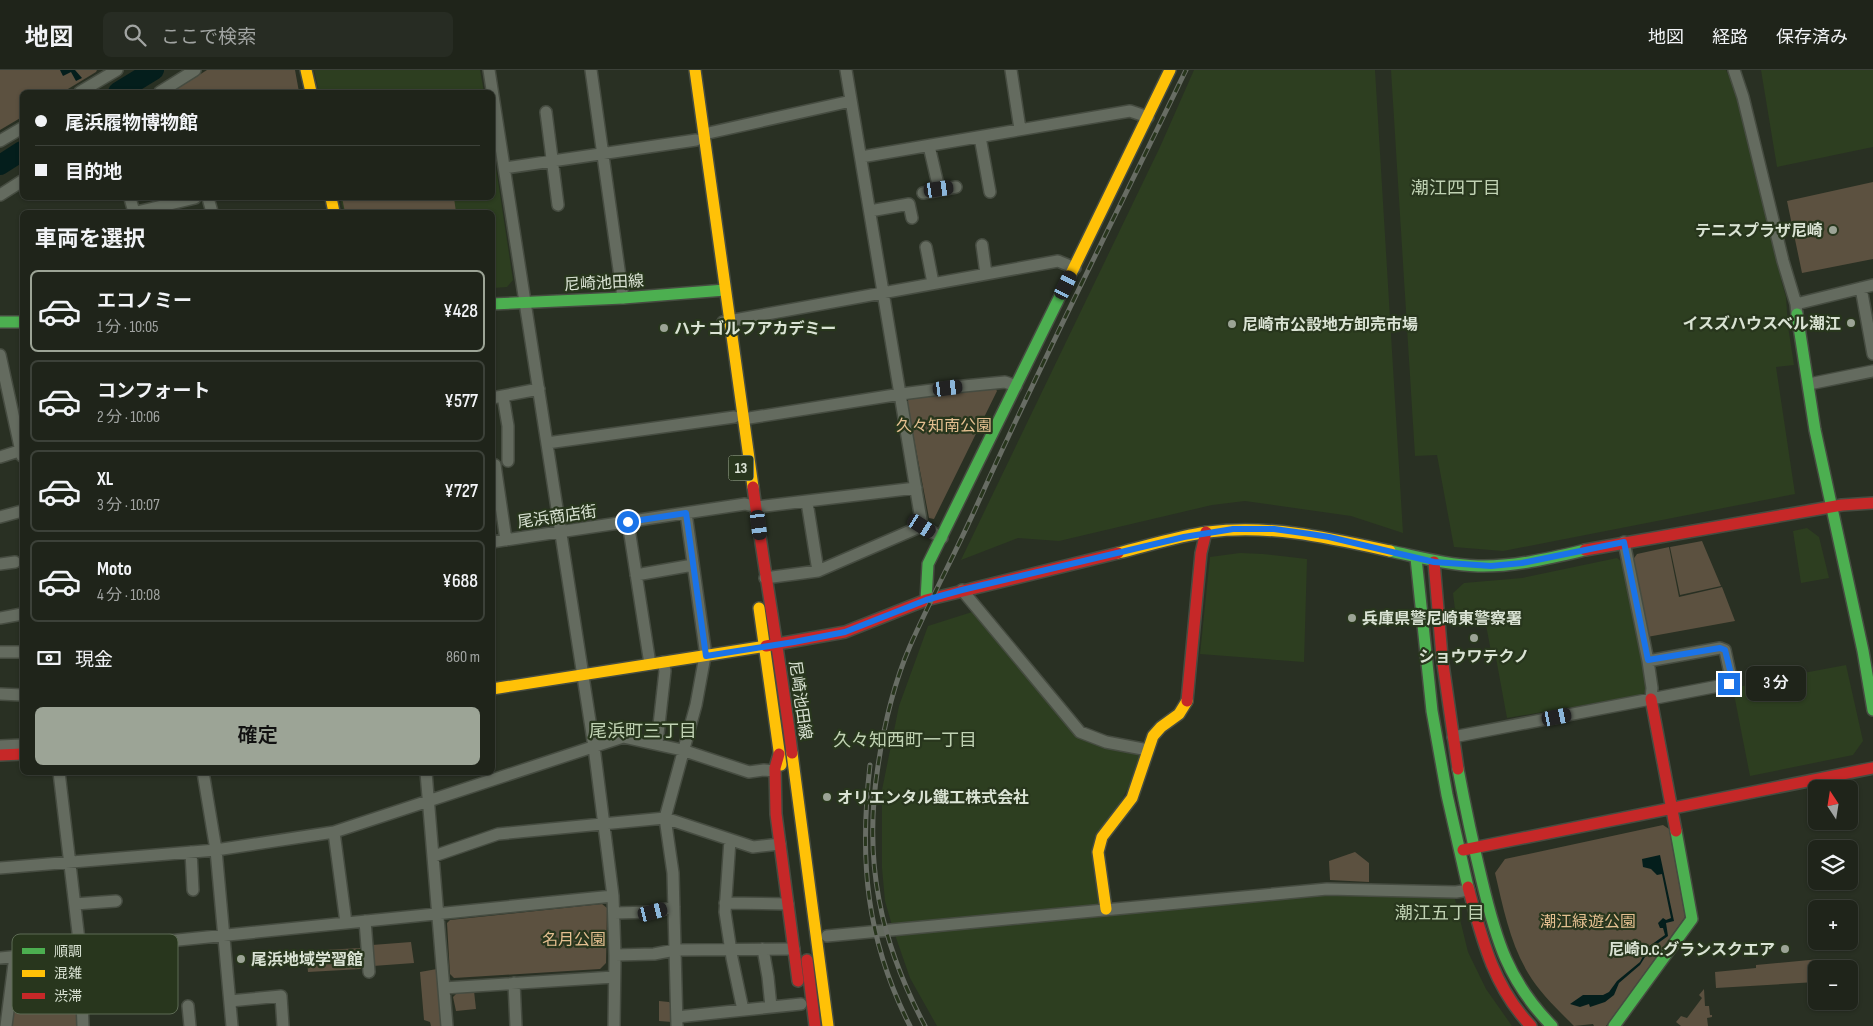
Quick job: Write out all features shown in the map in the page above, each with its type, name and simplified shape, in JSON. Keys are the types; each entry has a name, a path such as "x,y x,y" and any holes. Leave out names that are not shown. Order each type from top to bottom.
{"street":[{"path":"163,90 195,70"},
{"path":"306,70 310,90"},
{"path":"489,70 492,90"},
{"path":"591,70 622,298"},
{"name":"尼崎池田線","path":"686,70 700,137 722,290 751,506 757,576 777,645 828,1026"},
{"name":"尼崎池田線","path":"695,70 700,137"},
{"path":"846,70 922,526"},
{"path":"1011,70 1020,129"},
{"path":"926,600 928,564 1170,70"},
{"path":"1734,70 1743,97 1796,309 1815,430 1868,650 1873,710"},
{"path":"83,90 113,71"},
{"path":"504,168 700,137 851,102"},
{"path":"495,109 583,674 604,824 614,913 614,1026"},
{"path":"861,157 1130,111 1148,117"},
{"path":"546,112 558,205"},
{"path":"0,141 20,129"},
{"path":"1753,138 1765,136"},
{"path":"980,137 990,192"},
{"path":"929,146 939,189"},
{"path":"0,195 20,182"},
{"path":"923,193 956,187"},
{"path":"162,209 189,200"},
{"path":"870,211 909,204 912,218"},
{"path":"982,245 986,274"},
{"path":"926,247 933,283"},
{"path":"726,322 1058,261 1074,268"},
{"path":"1796,309 1873,285"},
{"path":"1861,288 1873,354"},
{"name":"尼崎池田線","path":"495,304 622,298 722,290"},
{"path":"0,322 20,322"},
{"path":"0,355 4,397 20,446"},
{"path":"1809,384 1873,371"},
{"path":"547,443 739,418 901,394 1004,382 1016,386"},
{"path":"508,461 508,426 498,397 539,389"},
{"path":"0,457 20,452"},
{"path":"495,465 496,495 506,540"},
{"name":"尾浜商店街","path":"495,542 686,513 808,502 916,488"},
{"path":"808,502 818,570"},
{"path":"495,689 777,645 845,632 926,600 962,590 1206,532 1233,529 1274,529 1329,537 1434,562 1491,566 1522,563 1624,542 1863,502 1873,503"},
{"name":"尼崎池田線","path":"751,506 757,576"},
{"path":"0,517 20,512"},
{"path":"686,513 706,656 696,705 682,750 665,818 672,862 677,1021 744,1010 801,1004"},
{"path":"628,522 650,664"},
{"path":"922,526 942,538"},
{"path":"757,576 818,570 922,526"},
{"path":"1106,909 1098,852 1099,844 1102,837 1132,798 1156,731 1178,717 1187,703 1202,553 1206,532"},
{"path":"1614,1026 1692,919 1651,699 1652,688 1648,660 1624,542"},
{"path":"1416,558 1421,586 1428,681 1437,741 1469,890 1496,979 1508,1000 1531,1026"},
{"path":"0,564 19,561"},
{"path":"1434,562 1442,655 1468,828 1495,934 1512,972 1524,992 1540,1014 1552,1026"},
{"path":"636,575 693,565"},
{"path":"962,590 1080,732 1106,742 1148,750"},
{"name":"尼崎池田線","path":"758,600 780,752 815,1026"},
{"path":"0,618 20,614"},
{"path":"1453,736 1729,684 1732,678 1725,650 1720,648 1648,660"},
{"path":"0,652 20,652"},
{"path":"657,743 665,671 663,662"},
{"path":"0,694 20,695"},
{"path":"0,868 216,850 334,832 625,736 682,750 748,772 775,771"},
{"path":"0,746 20,745"},
{"path":"792,750 802,774 808,800 839,1026"},
{"path":"780,752 775,771 776,814 803,1026"},
{"path":"0,755 20,754"},
{"path":"1460,851 1873,768"},
{"path":"59,775 78,934"},
{"path":"204,775 216,850 232,1026"},
{"path":"426,775 430,800 447,1026"},
{"path":"434,856 498,834 665,818 756,847 780,844"},
{"path":"334,832 346,923"},
{"path":"730,840 724,912 744,1010"},
{"path":"191,852 193,890"},
{"path":"827,936 910,927 1015,920 1106,909 1327,888 1456,892 1469,890"},
{"path":"178,940 613,896"},
{"path":"75,904 116,901"},
{"path":"725,903 788,904"},
{"path":"614,913 653,912 674,907"},
{"path":"365,921 369,972"},
{"path":"615,954 654,954 675,950 794,948"},
{"path":"763,949 771,1007"},
{"path":"444,988 614,977"},
{"path":"6,1026 12,984"},
{"path":"514,984 516,1026"},
{"path":"230,1001 281,996 283,1026"},
{"path":"188,1006 190,1026"}],"shaded area":[{"path":"314,70 480,70 484,90 319,90"},
{"name":"尼崎市公設地方卸売市場","path":"1194,70 1375,70 1403,533 1351,516 1245,501 1212,505 1059,541 1018,538 961,560 1160,147"},
{"path":"1391,70 1726,70 1741,109 1784,278 1781,280 1786,297 1794,365 1776,367 1795,494 1503,551 1454,547 1437,455 1415,456"},
{"path":"1761,70 1873,70 1873,147 1777,167"},
{"path":"495,161 513,280 507,287 495,288 495,210 343,210 341,200 495,200"},
{"path":"1807,528 1819,537 1829,578 1801,583 1793,531"},
{"path":"1240,553 1307,559 1304,662 1200,654 1210,557"},
{"path":"1617,558 1622,562 1647,688 1643,695 1507,718 1496,658 1492,657 1484,614 1456,618 1453,593 1464,583 1522,578"},
{"path":"972,612 1080,732 1148,750 1102,837 1106,909 1327,889 1455,899 1468,952 1486,989 1512,1026 937,1026 910,978 885,901 882,868 882,790 899,706 928,626"},
{"path":"1846,665 1863,741 1853,755 1750,776 1733,689 1760,681"}],"green space":[{"path":"0,70 97,70 66,90 20,90 20,118 0,130"},
{"path":"207,70 295,70 299,90 175,90"},
{"name":"テニスプラザ尼崎","path":"1873,182 1873,259 1802,273 1787,201"},
{"path":"342,200 454,200 456,210 345,210"},
{"name":"久々知南公園","path":"993,385 997,391 934,519 929,518 907,402 910,397"},
{"path":"1702,541 1721,586 1680,595 1670,547"},
{"path":"1669,547 1679,597 1722,587 1735,621 1647,637 1632,561 1637,554"},
{"name":"潮江緑遊公園","path":"1663,825 1669,829 1685,917 1606,1026 1594,1026 1593,1024 1574,1026 1538,987 1516,950 1495,873 1505,859"},
{"path":"1355,852 1369,863 1369,882 1330,880 1329,861"},
{"name":"名月公園","path":"602,904 607,908 606,963 600,969 454,978 450,974 447,923 450,920"},
{"path":"411,942 414,963 373,966 372,945"},
{"path":"360,948 361,969 308,972 306,951"},
{"path":"1808,960 1808,982 1716,988 1715,972 1756,968 1756,965"},
{"path":"437,969 441,1026 431,1026 430,1022 424,1020 420,972"},
{"path":"1704,989 1705,1006 1709,1006 1710,1015 1712,1015 1712,1017 1707,1018 1708,1026 1681,1026 1676,1022 1681,1016 1687,1018 1702,998 1699,995"},
{"path":"474,991 476,1009 456,1011 453,997 458,992"},
{"path":"659,1001 671,1004 672,1022 659,1021"},
{"path":"12,1014 77,1014 77,1026 11,1026"}],"water":[{"path":"60,70 75,70 82,78 76,81 71,72 63,76"},
{"path":"1660,855 1674,921 1666,923 1668,936 1650,949 1640,965 1619,983 1614,995 1605,1002 1590,1007 1589,1004 1580,1007 1570,1004 1583,995 1603,995 1609,992 1617,981 1640,962 1648,947 1665,935 1663,928 1660,928 1658,923 1663,918 1666,920 1671,918 1662,874 1657,875 1651,869 1643,867 1642,859"}],"waterway":[{"path":"121,90 154,70"},
{"path":"0,165 20,152"}],"railway":[{"path":"925,1026 909,994 886,931 874,868 874,801 880,751 890,704 904,660 918,628 1054,341 1186,70"},
{"path":"870,765 865,834 869,899 884,962 895,994 910,1026"}],"traffic: fast":[{"path":"926,600 928,564 1065,286"},
{"path":"495,304 623,298 725,290"},
{"path":"1797,314 1815,430 1863,651 1873,710"},
{"path":"0,322 20,322"},
{"path":"1390,551 1445,562 1492,566 1546,559 1585,550"},
{"path":"1416,558 1432,711 1447,795 1468,887"},
{"path":"1458,769 1487,902 1499,941 1514,976 1524,993 1552,1026"},
{"path":"1614,1026 1692,919 1676,831"}],"traffic: slow":[{"path":"306,70 311,90"},
{"path":"695,70 753,487"},
{"path":"1065,286 1170,70"},
{"path":"331,200 334,210"},
{"path":"1118,553 1197,534 1231,530 1277,531 1300,534 1390,551"},
{"path":"759,608 781,765"},
{"path":"495,689 766,646"},
{"path":"1106,909 1098,852 1102,837 1132,798 1153,736 1161,727 1179,714 1187,701"},
{"path":"792,753 828,1026"}],"traffic: jam":[{"path":"753,487 792,753"},
{"path":"1585,550 1842,505 1873,503"},
{"path":"1187,701 1201,553 1206,532"},
{"path":"766,646 845,632 926,600 1118,553"},
{"path":"1434,562 1442,657 1458,769"},
{"path":"1651,699 1676,831"},
{"path":"0,755 20,754"},
{"path":"779,754 775,768 776,814 798,981"},
{"path":"1463,850 1873,768"},
{"path":"1468,887 1490,961 1507,995 1531,1026"},
{"path":"807,960 815,1026"}],"place":[{"name":"テニスプラザ尼崎","path":"1833,230"},
{"name":"イスズハウスベル潮江","path":"1851,323"},
{"name":"尼崎市公設地方卸売市場","path":"1232,324"},
{"name":"ハナ ゴルフアカデミー","path":"664,328"},
{"name":"兵庫県警尼崎東警察署","path":"1352,618"},
{"name":"ショウワテクノ","path":"1474,638"},
{"name":"オリエンタル鐵工株式会社","path":"827,797"},
{"name":"尼崎D.C.グランスクエア","path":"1785,949"},
{"name":"尾浜地域学習館","path":"241,959"}],"district":[{"name":"潮江四丁目","path":"1456,188"},
{"name":"尾浜町三丁目","path":"643,731"},
{"name":"久々知西町一丁目","path":"905,740"},
{"name":"潮江五丁目","path":"1440,913"}],"route":[{"path":"628,522 686,513 706,656 845,632 926,600 962,590 1206,532 1233,529 1274,529 1329,537 1434,562 1491,566 1522,563 1624,542 1648,660 1720,648 1725,650 1732,678 1729,684"}]}
